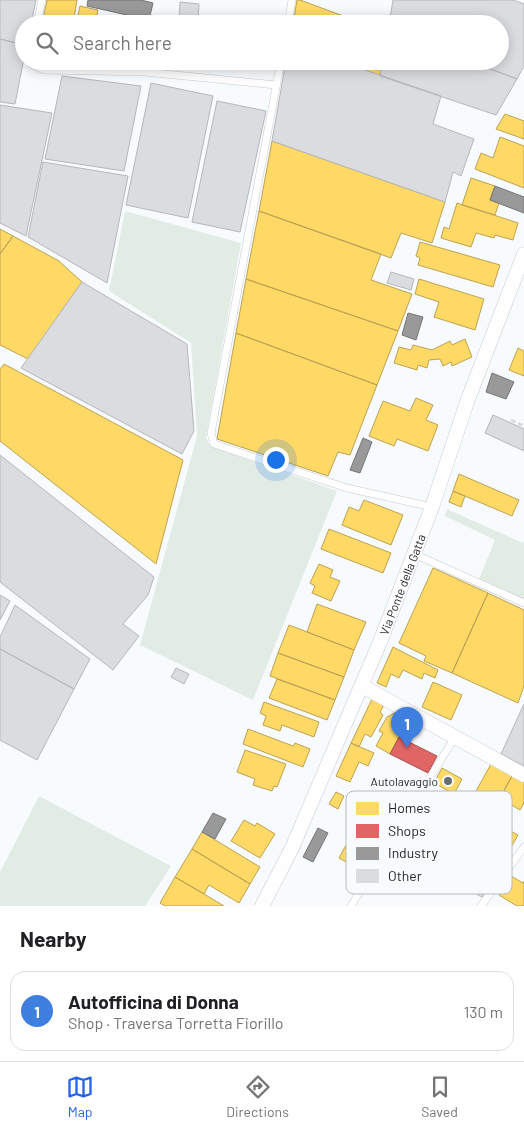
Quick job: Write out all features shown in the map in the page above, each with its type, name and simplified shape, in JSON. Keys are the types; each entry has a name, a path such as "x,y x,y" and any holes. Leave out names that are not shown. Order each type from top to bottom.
{"street":[{"name":"Via Ponte della Gatta","path":"262,906 292,848 362,686 432,507 467,402 524,254"},
{"path":"362,686 524,775"}],"lane":[{"path":"39,15 42,0"},
{"path":"290,15 292,0"},
{"path":"44,70 145,72 276,85"},
{"path":"279,70 212,433 214,444 347,488 432,507"},
{"path":"414,554 524,604"},
{"path":"422,791 455,737"},
{"path":"512,863 524,847"},
{"path":"351,906 358,894"},
{"path":"481,906 490,894"}],"path":[{"path":"511,420 524,426"}],"shaded area":[{"path":"125,211 241,243 206,437 210,446 337,491 253,700 140,645 197,436 191,343 109,291"},
{"path":"447,509 523,543 524,541 524,599 479,579 495,540 445,516"},
{"path":"39,796 171,866 145,906 0,906 0,872"}],"building: Homes":[{"path":"47,0 77,0 74,15 44,15"},
{"path":"297,0 300,0 341,15 294,15"},
{"path":"80,6 98,10 97,15 78,15"},
{"path":"364,70 381,70 380,76"},
{"path":"505,114 524,121 524,139 496,129"},
{"path":"500,137 524,146 524,188 475,169 481,153 493,158"},
{"path":"272,141 445,202 432,243 401,233 391,258 259,211"},
{"path":"471,178 495,186 490,200 499,203 495,215 462,205"},
{"path":"457,203 518,223 513,240 495,235 494,238 476,233 471,247 441,238 444,227 449,229"},
{"path":"259,211 381,254 371,280 412,294 398,331 246,279"},
{"path":"0,229 13,236 0,254"},
{"path":"13,236 59,261 82,282 28,359 0,345 0,254"},
{"path":"420,242 500,265 493,287 418,265 420,258 416,256"},
{"path":"246,279 398,331 377,385 236,333"},
{"path":"419,279 484,299 475,330 434,317 439,302 415,294"},
{"path":"236,333 377,385 350,455 338,452 328,476 217,439"},
{"path":"465,339 472,357 452,366 451,362 443,366 440,359 429,360 427,368 418,365 417,370 394,363 399,347 411,350 413,345 432,350 450,341 452,345"},
{"path":"518,348 524,351 524,376 509,370"},
{"path":"4,364 183,460 156,564 0,441 0,369"},
{"path":"416,398 433,405 426,420 438,425 428,451 397,439 394,446 369,436 383,401 410,411"},
{"path":"459,474 519,500 512,516 453,491"},
{"path":"453,491 465,496 461,507 449,502"},
{"path":"364,500 403,515 391,545 342,525 349,507 359,511"},
{"path":"329,529 391,553 383,573 321,549"},
{"path":"319,564 333,570 330,577 340,581 331,601 312,593 315,586 310,583"},
{"path":"433,568 488,593 452,673 424,661 426,656 399,643"},
{"path":"488,593 524,610 524,686 518,703 452,673"},
{"path":"317,604 366,622 354,650 307,632"},
{"path":"289,625 354,650 344,677 278,653"},
{"path":"393,647 438,670 435,678 424,673 422,679 403,670 399,678 391,674 386,687 377,683"},
{"path":"278,653 344,677 335,700 270,676"},
{"path":"277,679 335,700 327,720 269,698"},
{"path":"433,682 462,695 451,720 422,707"},
{"path":"372,699 384,705 380,712 383,715 371,737 365,734 359,747 351,743"},
{"path":"264,702 319,722 314,737 282,725 280,731 263,725 266,716 260,713"},
{"path":"396,712 409,719 390,754 376,746 383,733 379,731 387,717"},
{"path":"248,729 293,746 295,743 310,749 303,767 243,744"},
{"path":"351,743 374,753 368,766 359,762 350,782 336,776"},
{"path":"245,750 286,764 277,787 274,786 272,791 253,785 255,779 237,772"},
{"path":"491,764 512,776 504,791 476,791"},
{"name":"Autolavaggio","path":"442,768 462,779 456,791 449,791 434,783"},
{"path":"512,776 524,782 524,803 520,810 512,805 512,791 504,791"},
{"path":"336,792 344,796 338,809 329,804"},
{"path":"244,820 255,826 257,823 275,834 260,858 231,841"},
{"path":"202,832 260,867 250,884 192,849"},
{"path":"512,832 518,835 512,846"},
{"path":"346,845 346,862 339,858"},
{"path":"192,849 250,884 239,903 209,885 204,894 175,877"},
{"path":"175,877 224,906 165,906 160,903"},
{"path":"512,877 523,883 524,881 524,906 517,906 499,895 512,894"}],"building: Shops":[{"path":"407,722 417,727 409,742 437,756 428,773 390,754"}],"building: Industry":[{"path":"88,0 141,0 153,3 150,15 127,15 87,6"},
{"path":"495,186 524,197 524,213 490,200"},
{"path":"408,313 423,317 416,340 402,335"},
{"path":"492,373 514,382 506,399 486,392"},
{"path":"363,438 372,442 360,473 350,470"},
{"path":"213,813 226,819 215,839 202,832"},
{"path":"318,828 328,833 313,862 303,857"}],"building: Other":[{"path":"0,0 36,0 33,15 15,15 15,43 0,39"},
{"path":"393,0 513,0 524,4 524,66 517,79 493,70 509,70 509,15 390,15"},
{"path":"180,2 199,4 198,15 179,15"},
{"path":"0,39 15,43 15,70 22,70 15,104 0,102"},
{"path":"284,70 365,70 441,96 433,124 474,139 461,176 453,172 445,202 272,141"},
{"path":"381,70 493,70 517,79 496,115 380,76"},
{"path":"62,76 141,86 124,171 45,159"},
{"path":"151,83 213,96 188,218 126,205"},
{"path":"217,101 266,111 240,232 192,222"},
{"path":"0,105 52,113 26,236 0,223"},
{"path":"43,162 128,176 107,283 28,237"},
{"path":"391,272 414,279 411,290 387,283"},
{"path":"82,282 187,344 194,431 182,454 21,368"},
{"path":"493,415 524,429 524,451 485,433"},
{"path":"0,455 154,577 148,595 123,624 139,636 113,670 0,582"},
{"path":"0,595 10,601 0,620"},
{"path":"15,605 90,659 74,689 0,649 0,637"},
{"path":"0,649 74,689 37,760 0,740"},
{"path":"176,668 189,674 184,684 171,677"},
{"path":"524,704 524,766 501,754"}],"place":[{"name":"Autofficina di Donna","path":"407,748"},
{"name":"Autolavaggio","path":"448,781"}]}
